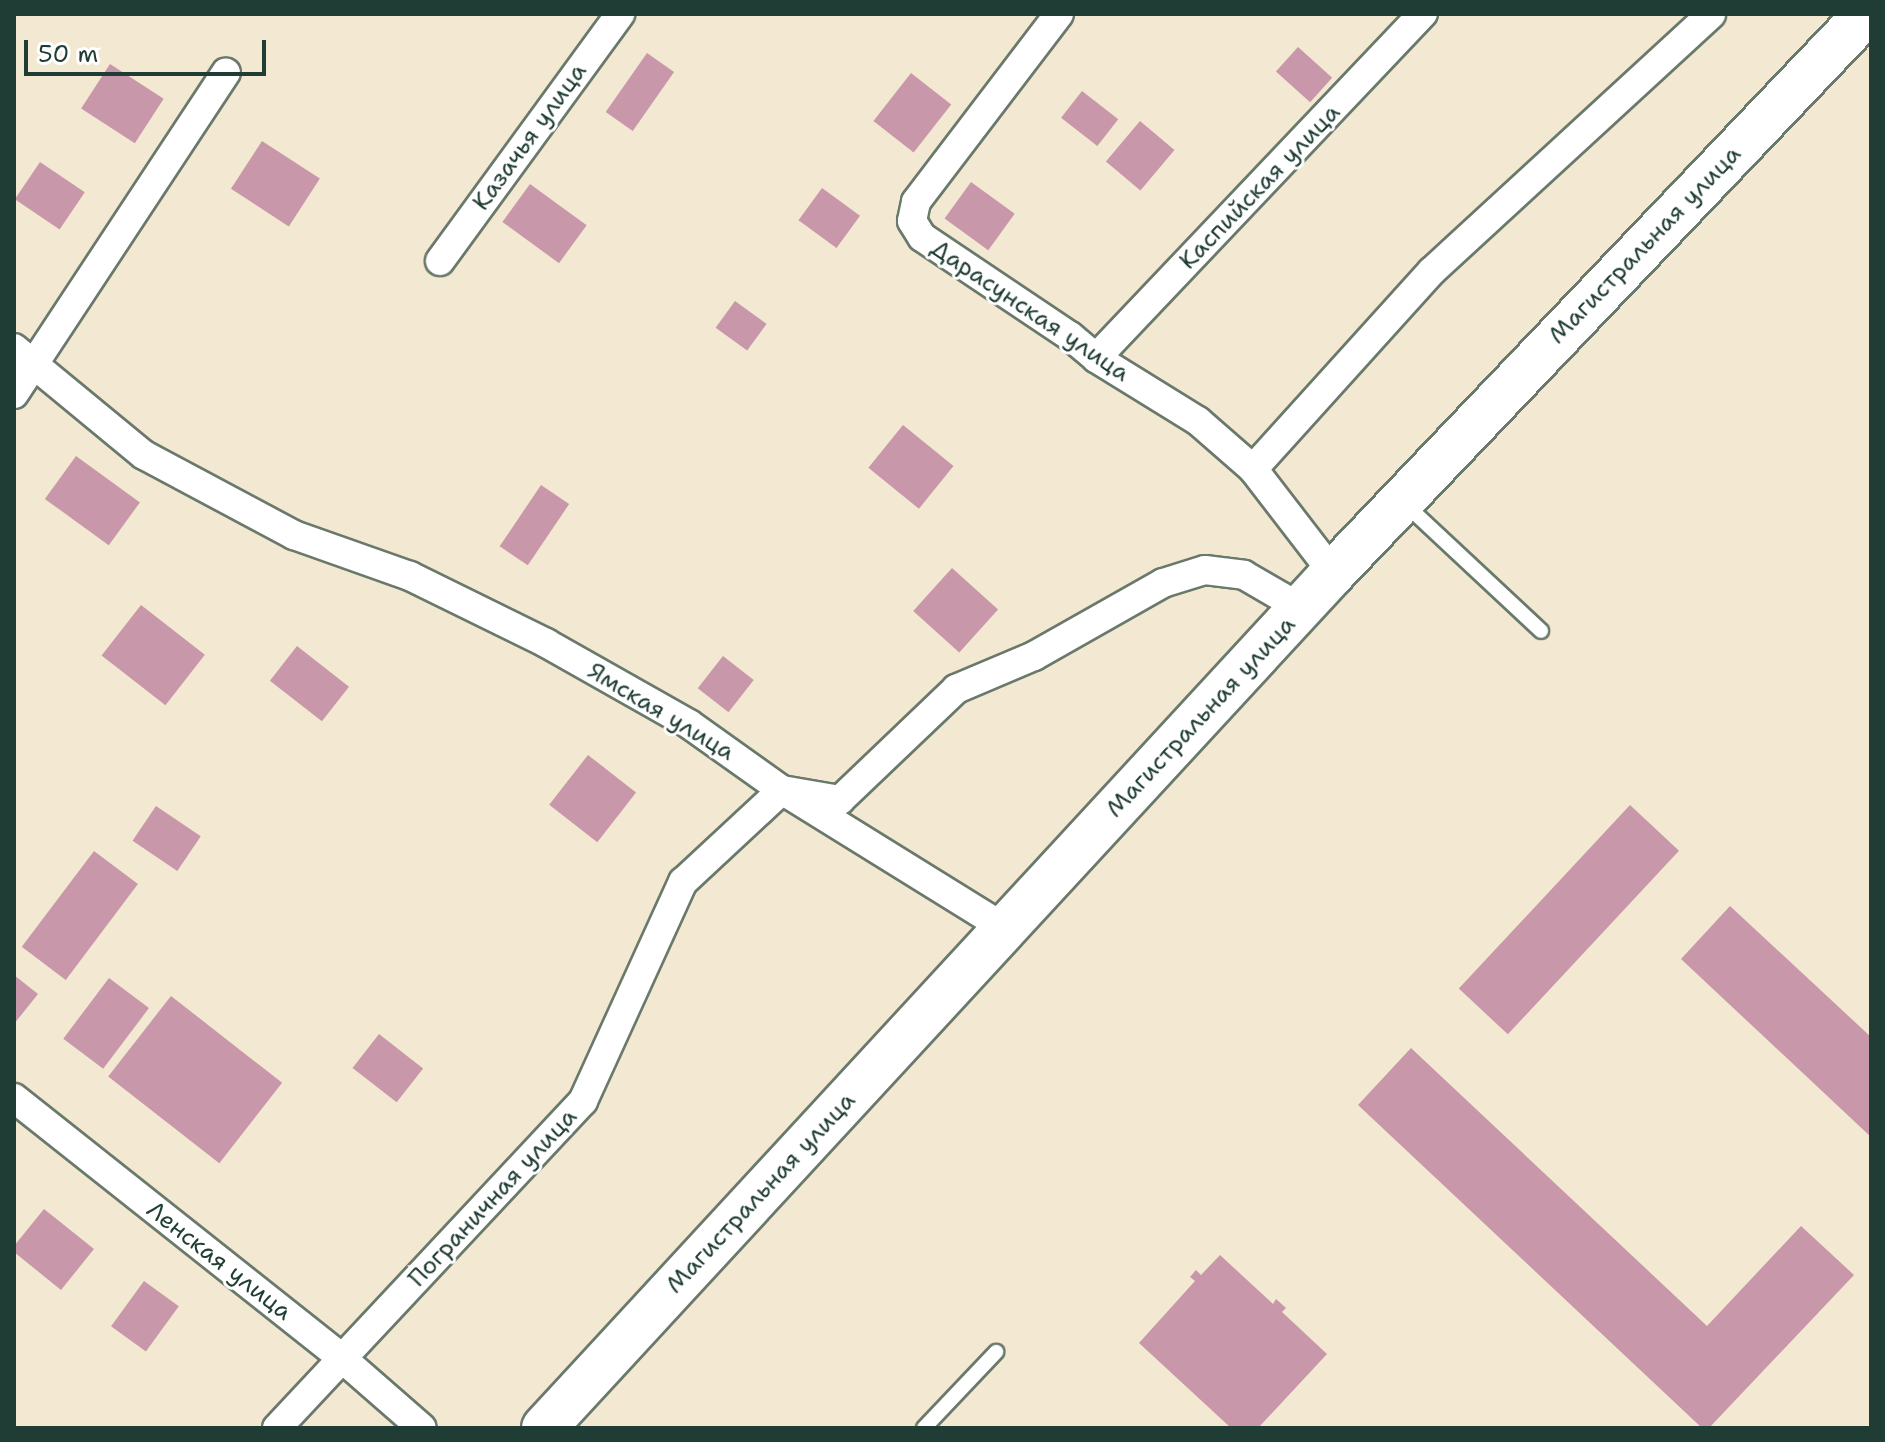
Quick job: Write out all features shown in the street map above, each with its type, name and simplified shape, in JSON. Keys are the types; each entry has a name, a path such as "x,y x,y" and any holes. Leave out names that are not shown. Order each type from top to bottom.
{"main road":[{"name":"Магистральная улица","path":"544,1428 1333,573 1866,14"}],"street":[{"name":"Казачья улица","path":"440,261 620,14"},
{"name":"Дарасунская улица","path":"1059,14 916,202 912,221 922,237 1070,336 1096,358 1198,421 1253,469 1333,573"},
{"name":"Каспийская улица","path":"1096,358 1423,14"},
{"path":"1253,469 1432,271 1711,14"},
{"path":"14,394 25,356 226,73"},
{"name":"Ямская улица","path":"25,356 144,455 294,535 410,576 546,643 689,724 782,790 840,800 956,689 1034,656 1163,583 1205,570 1244,575 1301,608"},
{"path":"782,790 1006,929"},
{"name":"Пограничная улица","path":"277,1428 344,1360 583,1101 683,882 782,790"},
{"name":"Ленская улица","path":"14,1098 344,1360 422,1428"}],"lane":[{"path":"1402,501 1541,631"},
{"path":"924,1428 996,1352"}],"building":[{"path":"1298,47 1332,78 1310,102 1276,72"},
{"path":"647,53 674,72 633,131 606,112"},
{"path":"110,64 164,99 135,143 81,108"},
{"path":"911,73 951,104 914,152 873,121"},
{"path":"1082,91 1118,119 1097,146 1061,118"},
{"path":"1140,121 1174,150 1140,191 1106,162"},
{"path":"262,141 320,179 289,226 231,189"},
{"path":"40,162 85,192 60,230 15,199"},
{"path":"971,182 1015,214 988,250 945,218"},
{"path":"530,184 587,225 559,263 502,222"},
{"path":"822,188 860,216 837,248 798,220"},
{"path":"735,301 767,324 747,351 716,328"},
{"path":"903,425 954,466 919,509 868,468"},
{"path":"76,456 140,502 109,545 45,499"},
{"path":"541,485 569,504 528,565 500,546"},
{"path":"952,568 998,609 959,653 913,611"},
{"path":"141,605 205,655 165,705 102,655"},
{"path":"297,646 349,687 322,721 270,681"},
{"path":"723,656 754,680 728,712 698,688"},
{"path":"588,755 636,793 597,842 549,805"},
{"path":"1630,805 1679,851 1508,1034 1459,989"},
{"path":"156,806 201,836 177,871 133,841"},
{"path":"94,851 138,884 66,980 22,947"},
{"path":"1730,906 1871,1037 1871,1137 1681,959"},
{"path":"14,975 38,994 14,1024"},
{"path":"109,978 149,1008 103,1069 63,1039"},
{"path":"171,996 282,1083 219,1163 108,1076"},
{"path":"379,1034 423,1068 397,1102 353,1068"},
{"path":"1411,1048 1707,1326 1801,1226 1854,1275 1709,1428 1702,1428 1358,1105"},
{"path":"44,1209 94,1249 61,1290 14,1252 14,1246"},
{"path":"1220,1255 1273,1304 1276,1299 1286,1308 1282,1312 1327,1354 1258,1428 1231,1428 1139,1343 1195,1281 1190,1277 1196,1270 1201,1275"},
{"path":"144,1281 179,1306 146,1352 111,1326"}]}
